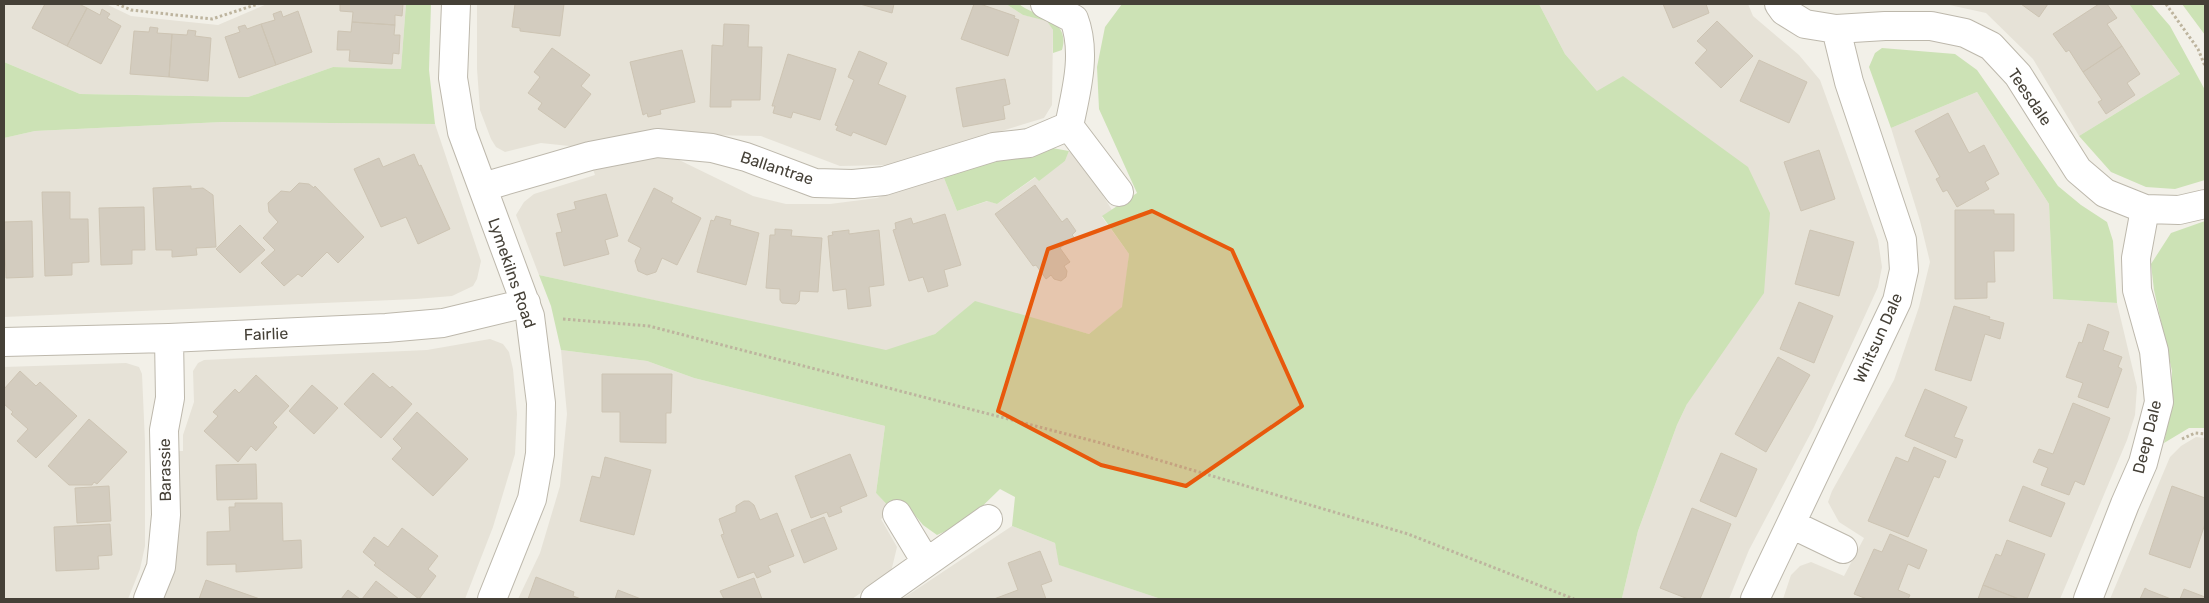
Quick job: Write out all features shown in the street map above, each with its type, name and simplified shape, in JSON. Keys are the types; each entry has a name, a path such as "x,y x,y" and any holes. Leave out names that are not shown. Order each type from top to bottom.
{"street":[{"name":"Lymekilns Road","path":"456,4 453,78 462,132 528,310 541,403 540,454 532,498 492,599"},
{"path":"1045,4 1081,11 1079,81 1069,126 1119,192"},
{"name":"Teesdale","path":"1779,4 1784,10 1805,24 1836,29 1931,26 1965,33 1990,46 2018,75 2078,170 2106,193 2145,209 2179,210 2205,204"},
{"name":"Whitsun Dale","path":"1755,599 1897,301 1904,270 1902,240 1849,82 1836,29"},
{"name":"Ballantrae","path":"483,187 590,156 656,143 712,148 746,157 815,183 861,184 884,181 994,148 1029,144 1069,126"},
{"name":"Deep Dale","path":"2088,599 2143,463 2159,402 2154,351 2137,290 2136,258 2145,209"},
{"name":"Fairlie","path":"4,342 169,338 386,328 443,323 528,310"},
{"name":"Barassie","path":"148,599 161,567 166,515 164,430 170,398 169,338"},
{"path":"896,514 926,562"},
{"path":"875,599 988,519"},
{"path":"1791,524 1843,549"}],"path":[{"path":"117,4 131,10 212,19 258,4"},
{"path":"2166,4 2198,48 2205,66"},
{"path":"528,310 649,326 1101,443 1408,534 1574,599"}],"highlighted area":[{"path":"1152,211 1232,250 1302,406 1186,486 1101,465 998,411 1048,249"}],"shaded area":[{"path":"4,4 106,4 131,16 218,25 267,4 406,4 401,69 333,67 248,97 80,94 4,62"},
{"path":"477,4 1006,4 1023,15 1047,20 1053,30 1052,105 1044,118 889,165 840,166 761,136 650,134 588,148 541,143 505,152 496,147 491,139 480,110 477,69"},
{"path":"1539,4 1748,4 1753,16 1799,55 1820,80 1878,240 1882,267 1878,287 1814,427 1749,550 1729,599 1622,598 1638,531 1677,425 1687,404 1597,91 1565,54"},
{"path":"1945,4 2129,4 2180,74 2079,136 2033,59 1986,13"},
{"path":"1977,92 2049,204 2053,299 2117,303 2137,387 2135,415 2127,440 2060,599 1783,599 1791,575 1800,566 1811,562 1844,576 1864,538 1839,522 1828,502 1832,491 1894,380 1919,307 1930,262 1920,221 1891,128"},
{"path":"222,122 435,124 481,261 477,279 473,286 452,296 416,299 4,317 4,138 35,131"},
{"path":"1069,151 1085,167 1112,210 1102,217 1129,254 1123,307 1089,334 975,302 935,334 886,351 539,275 516,215 524,202 534,194 595,175 592,166 642,153 675,158 753,196 786,204 830,204 877,198 942,173 957,211 988,201 997,204 1036,177 1039,180 1065,161"},
{"path":"490,339 503,344 509,352 513,369 517,414 515,454 493,527 465,599 161,599 172,572 180,524 177,451 183,451 183,435 194,402 193,371 198,363 204,360 427,350"},
{"path":"561,350 647,361 694,378 885,426 876,493 893,511 881,519 897,547 891,572 852,599 518,599 540,553 560,486 567,414"},
{"path":"126,363 139,367 142,374 145,442 145,546 140,569 128,599 4,599 4,367"},
{"path":"2196,437 2205,438 2205,599 2110,599 2170,457 2181,446"},
{"path":"1012,526 1055,543 1060,565 1161,599 902,599"}],"green space":[{"path":"406,4 431,4 429,70 435,124 222,122 35,131 4,138 4,62 80,94 248,97 333,67 401,69"},
{"path":"1006,4 1019,4 1057,25 1063,39 1062,50 1053,53 1053,30 1047,21 1023,15"},
{"path":"1122,4 1539,4 1565,54 1597,91 1623,76 1748,167 1770,213 1764,293 1687,404 1677,425 1638,531 1622,598 1624,599 1161,599 1059,565 1055,543 1012,526 1015,497 1000,489 966,522 937,535 923,525 905,503 893,511 876,493 885,426 694,378 647,361 561,350 551,306 539,275 886,350 935,334 975,301 1089,334 1122,307 1129,254 1102,216 1137,193 1099,109 1097,67 1105,27"},
{"path":"2129,4 2151,4 2170,26 2205,90 2205,180 2175,189 2146,187 2111,172 2079,136 2180,74"},
{"path":"2182,4 2205,4 2205,35"},
{"path":"1882,48 1955,54 1977,70 2058,186 2081,205 2107,222 2113,241 2117,303 2053,299 2049,204 1977,92 1891,128 1869,67 1875,53"},
{"path":"1052,148 1069,151 1065,161 1039,181 1035,177 997,204 987,201 957,211 942,173 992,153"},
{"path":"2205,221 2205,428 2189,428 2164,443 2171,405 2172,371 2154,290 2151,264 2171,233"}],"building":[{"path":"45,4 79,4 87,8 67,46 32,28"},
{"path":"340,4 403,4 402,16 395,15 395,25 352,22 353,12 340,11"},
{"path":"515,4 564,4 560,36 520,31 520,28 512,27"},
{"path":"860,4 894,4 892,13"},
{"path":"974,4 980,4 1015,16 1014,18 1019,20 1008,56 961,39"},
{"path":"1663,4 1706,4 1709,13 1673,28"},
{"path":"2021,4 2048,4 2039,17"},
{"path":"2099,4 2107,4 2117,18 2107,24 2122,46 2083,72 2069,50 2066,52 2053,34"},
{"path":"87,8 100,15 102,9 110,14 107,18 121,26 101,64 67,46"},
{"path":"281,11 283,17 298,11 312,52 276,65 261,24 275,20 273,14"},
{"path":"1717,21 1753,56 1721,88 1695,63 1707,50 1697,41"},
{"path":"352,22 395,25 394,35 400,35 399,54 393,53 392,64 349,61 350,50 337,50 338,31 351,32"},
{"path":"261,24 276,65 239,78 225,37 240,32 238,27 245,25 247,29"},
{"path":"724,24 749,25 748,47 762,47 760,100 731,100 731,107 710,107 712,45 723,46"},
{"path":"150,27 158,28 157,33 172,34 169,77 130,74 134,31 149,32"},
{"path":"188,30 196,31 195,36 211,38 208,81 169,77 172,34 187,35"},
{"path":"2122,46 2140,74 2127,83 2135,95 2106,114 2098,102 2102,100 2083,72"},
{"path":"552,48 590,75 581,86 591,94 565,128 538,109 542,103 528,93 540,77 534,72"},
{"path":"682,50 695,102 660,110 661,114 648,117 647,113 643,115 630,62"},
{"path":"859,51 887,63 878,84 906,96 886,145 853,132 851,136 836,130 838,126 835,125 854,80 848,77"},
{"path":"788,54 836,69 820,120 793,112 791,118 773,113 775,106 772,106"},
{"path":"1759,60 1807,82 1789,123 1740,101"},
{"path":"1005,79 1010,104 1003,106 1005,119 963,127 956,88"},
{"path":"1948,113 1969,153 1984,145 1999,174 1985,182 1989,189 1957,207 1947,190 1943,192 1936,179 1940,177 1915,131"},
{"path":"1819,150 1835,199 1801,211 1784,162"},
{"path":"414,154 419,166 421,165 450,229 418,244 406,217 381,227 354,169 379,158 383,167"},
{"path":"299,183 309,184 314,188 315,186 364,237 338,263 327,252 302,277 298,274 284,286 261,263 275,250 263,238 278,222 269,212 268,203 281,191 290,192"},
{"path":"1035,185 1062,222 1067,218 1076,231 1072,235 1074,237 1060,248 1070,262 1064,266 1067,271 1066,277 1061,281 1054,279 1051,275 1046,279 1036,265 1033,266 995,214"},
{"path":"191,186 191,189 203,188 213,195 216,247 196,248 197,255 172,257 172,250 156,250 153,188"},
{"path":"654,188 673,198 671,202 701,218 677,265 662,258 656,272 647,275 638,271 635,261 641,248 628,241"},
{"path":"42,192 70,192 70,219 88,219 89,262 72,263 72,275 45,276"},
{"path":"606,194 618,236 605,240 609,254 564,266 556,233 562,232 557,214 576,209 574,202"},
{"path":"144,207 145,250 132,250 132,264 101,265 99,208"},
{"path":"1955,210 1994,210 1994,214 2014,214 2014,251 1994,251 1995,282 1987,282 1987,298 1955,299"},
{"path":"945,214 961,265 944,270 948,286 928,292 923,277 909,281 893,230 896,229 895,223 911,218 913,224"},
{"path":"716,216 731,220 730,225 759,233 746,285 697,272 711,220 714,221"},
{"path":"32,221 33,277 6,278 4,222"},
{"path":"240,225 265,250 240,273 216,249"},
{"path":"775,229 792,230 791,236 822,238 818,292 800,291 799,301 796,304 782,303 780,300 780,289 766,288 770,235 775,235"},
{"path":"849,230 849,234 879,230 884,285 869,287 871,306 848,309 846,289 833,291 828,236 833,235 832,232"},
{"path":"1810,230 1854,242 1839,296 1795,284"},
{"path":"1799,302 1833,316 1814,363 1780,349"},
{"path":"1954,306 2004,323 2000,339 1985,334 1971,381 1935,370"},
{"path":"2088,324 2109,332 2103,350 2122,357 2118,367 2122,369 2108,408 2078,397 2083,383 2066,377 2079,342 2082,343"},
{"path":"1778,357 1810,375 1766,452 1735,434"},
{"path":"20,371 36,386 40,382 77,416 36,458 17,441 28,429 11,414 13,412 4,404 4,389"},
{"path":"373,373 390,388 392,386 412,404 381,438 344,404"},
{"path":"602,374 672,374 671,413 666,413 666,443 620,442 620,412 602,412"},
{"path":"256,375 289,406 273,423 277,427 256,451 251,446 238,462 204,431 218,416 213,412 235,389 239,393"},
{"path":"312,385 338,408 314,434 289,411"},
{"path":"1925,389 1967,407 1954,437 1963,440 1956,458 1905,436"},
{"path":"2073,403 2110,418 2084,485 2075,481 2069,495 2041,485 2048,468 2033,462 2039,449 2053,454"},
{"path":"417,412 468,459 433,496 392,459 402,448 393,439"},
{"path":"89,419 127,452 97,484 94,482 92,485 69,485 48,466"},
{"path":"1914,447 1946,461 1939,478 1934,476 1908,537 1868,521 1896,457 1908,462"},
{"path":"1721,453 1757,469 1736,517 1700,501"},
{"path":"850,454 867,496 840,507 842,512 829,517 827,512 811,518 795,476"},
{"path":"605,457 651,470 634,535 580,521 592,476 600,478"},
{"path":"256,464 257,499 217,500 216,465"},
{"path":"109,486 111,521 77,523 75,488"},
{"path":"2023,486 2065,503 2051,537 2009,521"},
{"path":"2172,486 2205,498 2205,524 2190,568 2149,554"},
{"path":"744,501 749,501 754,505 760,520 777,513 794,556 768,566 771,572 757,578 754,572 738,578 721,535 724,534 719,519 736,512 736,506"},
{"path":"235,503 282,503 283,541 301,540 302,568 236,572 236,564 207,565 207,532 230,531 229,507 235,507"},
{"path":"1692,508 1731,524 1700,599 1688,599 1660,588"},
{"path":"824,517 837,549 804,563 791,530"},
{"path":"110,524 112,555 98,556 99,569 56,571 54,527"},
{"path":"402,528 438,556 428,569 436,576 419,599 374,565 376,563 363,552 374,537 388,547"},
{"path":"1890,534 1927,550 1919,569 1908,564 1898,590 1910,595 1908,599 1867,599 1854,594 1874,549 1882,552"},
{"path":"2007,540 2045,554 2027,599 2019,599 1983,585 1996,554 2001,556"},
{"path":"1040,551 1052,581 1041,585 1046,599 994,599 1018,590 1008,563"},
{"path":"536,577 574,592 573,596 581,599 528,599"},
{"path":"754,578 762,599 724,599 720,591"},
{"path":"206,580 260,599 199,599"},
{"path":"376,581 399,599 362,599"},
{"path":"1983,585 2019,599 1978,599"},
{"path":"2145,588 2148,590 2171,599 2140,599"},
{"path":"2184,589 2205,597 2205,599 2180,599"},
{"path":"348,590 360,599 341,599"},
{"path":"618,590 641,599 615,599"}]}
